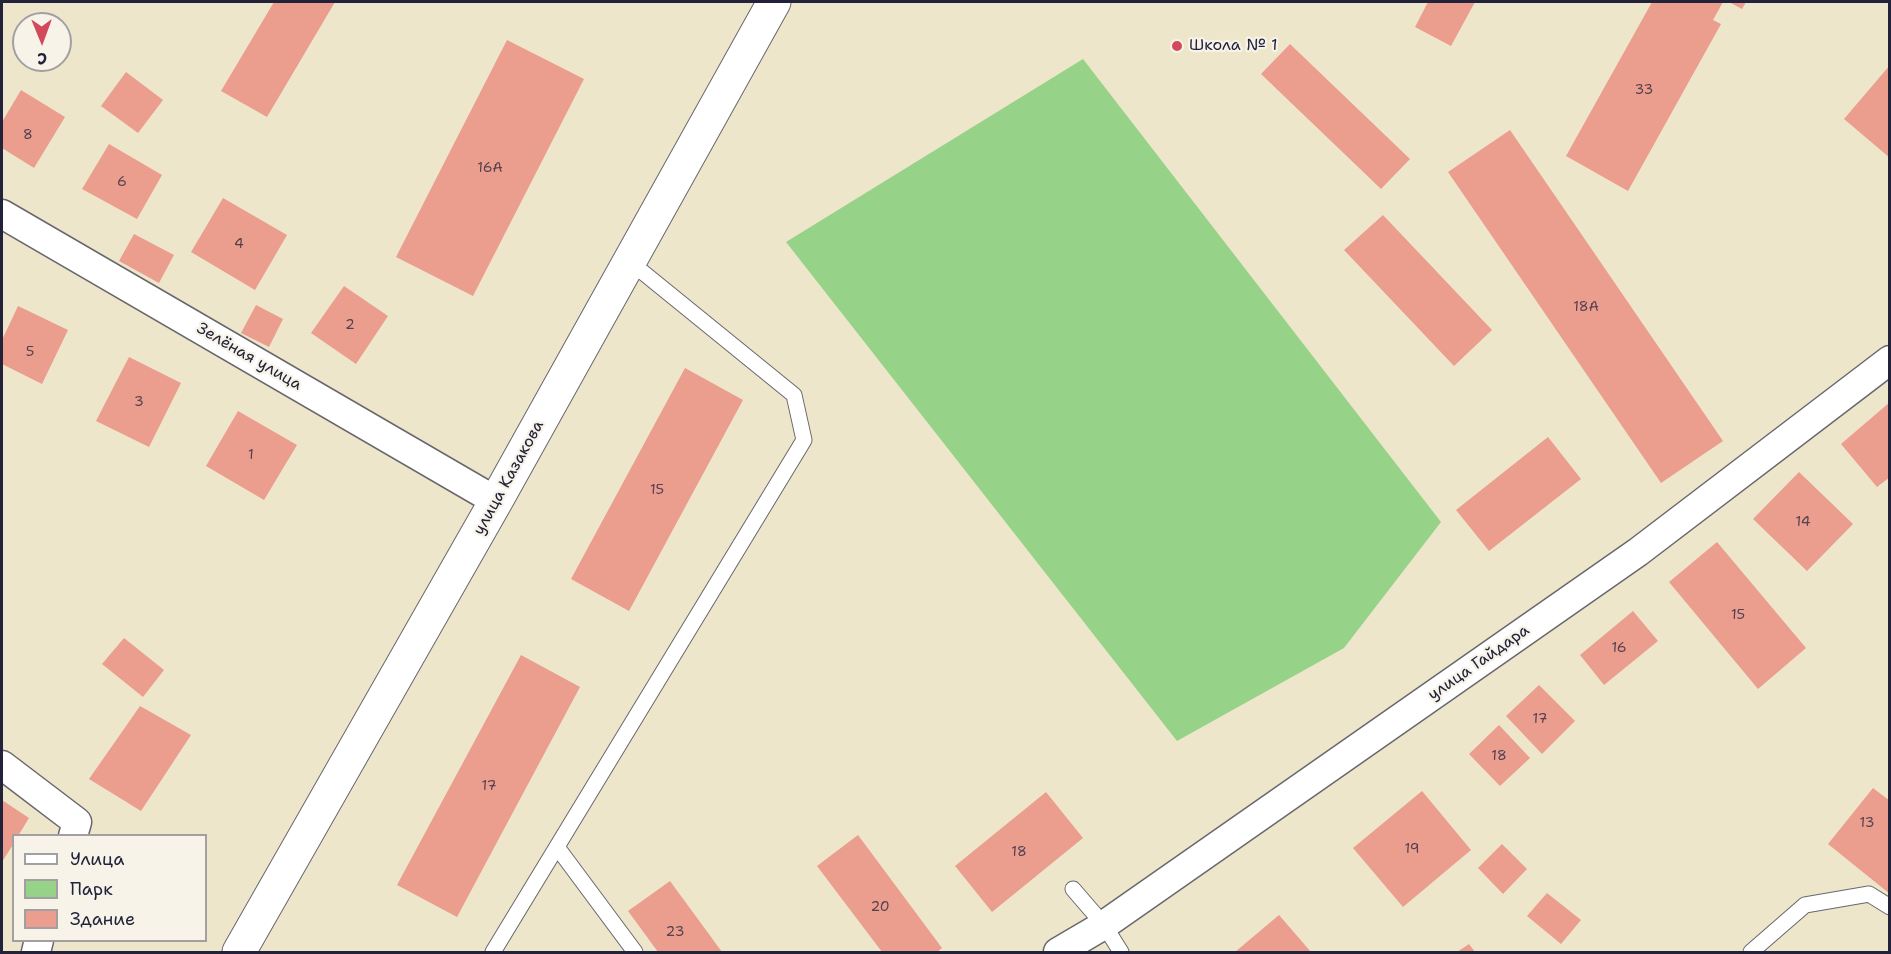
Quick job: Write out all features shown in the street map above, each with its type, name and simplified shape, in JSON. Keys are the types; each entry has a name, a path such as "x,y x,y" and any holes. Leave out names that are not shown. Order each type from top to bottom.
{"main road":[{"name":"улица Казакова","path":"239,952 496,501 774,2"}],"street":[{"name":"Зелёная улица","path":"2,213 496,501"},
{"name":"улица Гайдара","path":"1058,952 1104,925 1638,552 1890,360"},
{"path":"2,765 77,822 74,834"}],"lane":[{"path":"493,952 804,440 794,395 629,261"},
{"path":"557,847 635,952"},
{"path":"1073,889 1104,925 1121,952"},
{"path":"1751,952 1805,905 1869,894 1890,907"}],"green space":[{"path":"1083,59 1441,522 1344,648 1177,741 786,242"}],"building":[{"path":"274,2 335,2 267,117 221,91"},
{"path":"1428,2 1475,2 1451,46 1415,27"},
{"path":"1652,2 1723,2 1713,20 1721,24 1628,191 1566,156"},
{"path":"1729,2 1746,2 1742,9"},
{"path":"507,40 584,79 473,296 396,257"},
{"path":"1290,44 1410,159 1381,189 1261,74"},
{"path":"1890,65 1890,158 1844,119"},
{"path":"126,72 163,100 138,133 101,106"},
{"path":"21,90 65,117 34,168 2,148 2,122"},
{"path":"1510,130 1723,441 1661,483 1448,172"},
{"path":"109,144 162,175 137,219 82,189"},
{"path":"223,198 287,235 255,290 191,252"},
{"path":"1383,215 1492,330 1454,366 1344,250"},
{"path":"134,234 174,255 159,283 119,261"},
{"path":"344,286 388,316 356,364 311,333"},
{"path":"256,305 283,319 269,347 241,333"},
{"path":"18,306 68,330 42,384 2,364 2,340"},
{"path":"129,357 181,383 149,447 96,421"},
{"path":"685,368 743,400 629,611 571,579"},
{"path":"1890,402 1890,477 1877,487 1841,444"},
{"path":"238,411 297,445 264,500 206,466"},
{"path":"1548,437 1581,479 1489,551 1456,510"},
{"path":"1799,472 1853,524 1807,571 1753,519"},
{"path":"1717,542 1806,648 1758,689 1669,582"},
{"path":"1633,611 1658,641 1604,685 1580,655"},
{"path":"124,638 164,670 143,697 102,664"},
{"path":"521,655 580,687 457,917 397,885"},
{"path":"1539,685 1575,721 1542,754 1506,716"},
{"path":"140,706 191,735 141,811 89,779"},
{"path":"1499,725 1530,758 1500,786 1469,754"},
{"path":"1873,788 1890,801 1890,894 1828,844"},
{"path":"1422,791 1471,850 1403,907 1353,848"},
{"path":"1046,792 1083,838 992,912 955,866"},
{"path":"2,800 29,818 19,834 12,834 12,846 2,862"},
{"path":"858,835 942,948 937,952 882,952 817,866"},
{"path":"1502,844 1527,869 1503,894 1478,868"},
{"path":"670,881 722,952 658,952 628,911"},
{"path":"1547,893 1581,920 1561,944 1527,916"},
{"path":"1279,915 1311,952 1235,952"},
{"path":"1469,944 1475,952 1457,952"}],"place":[{"name":"Школа № 1","path":"1177,46"}]}
